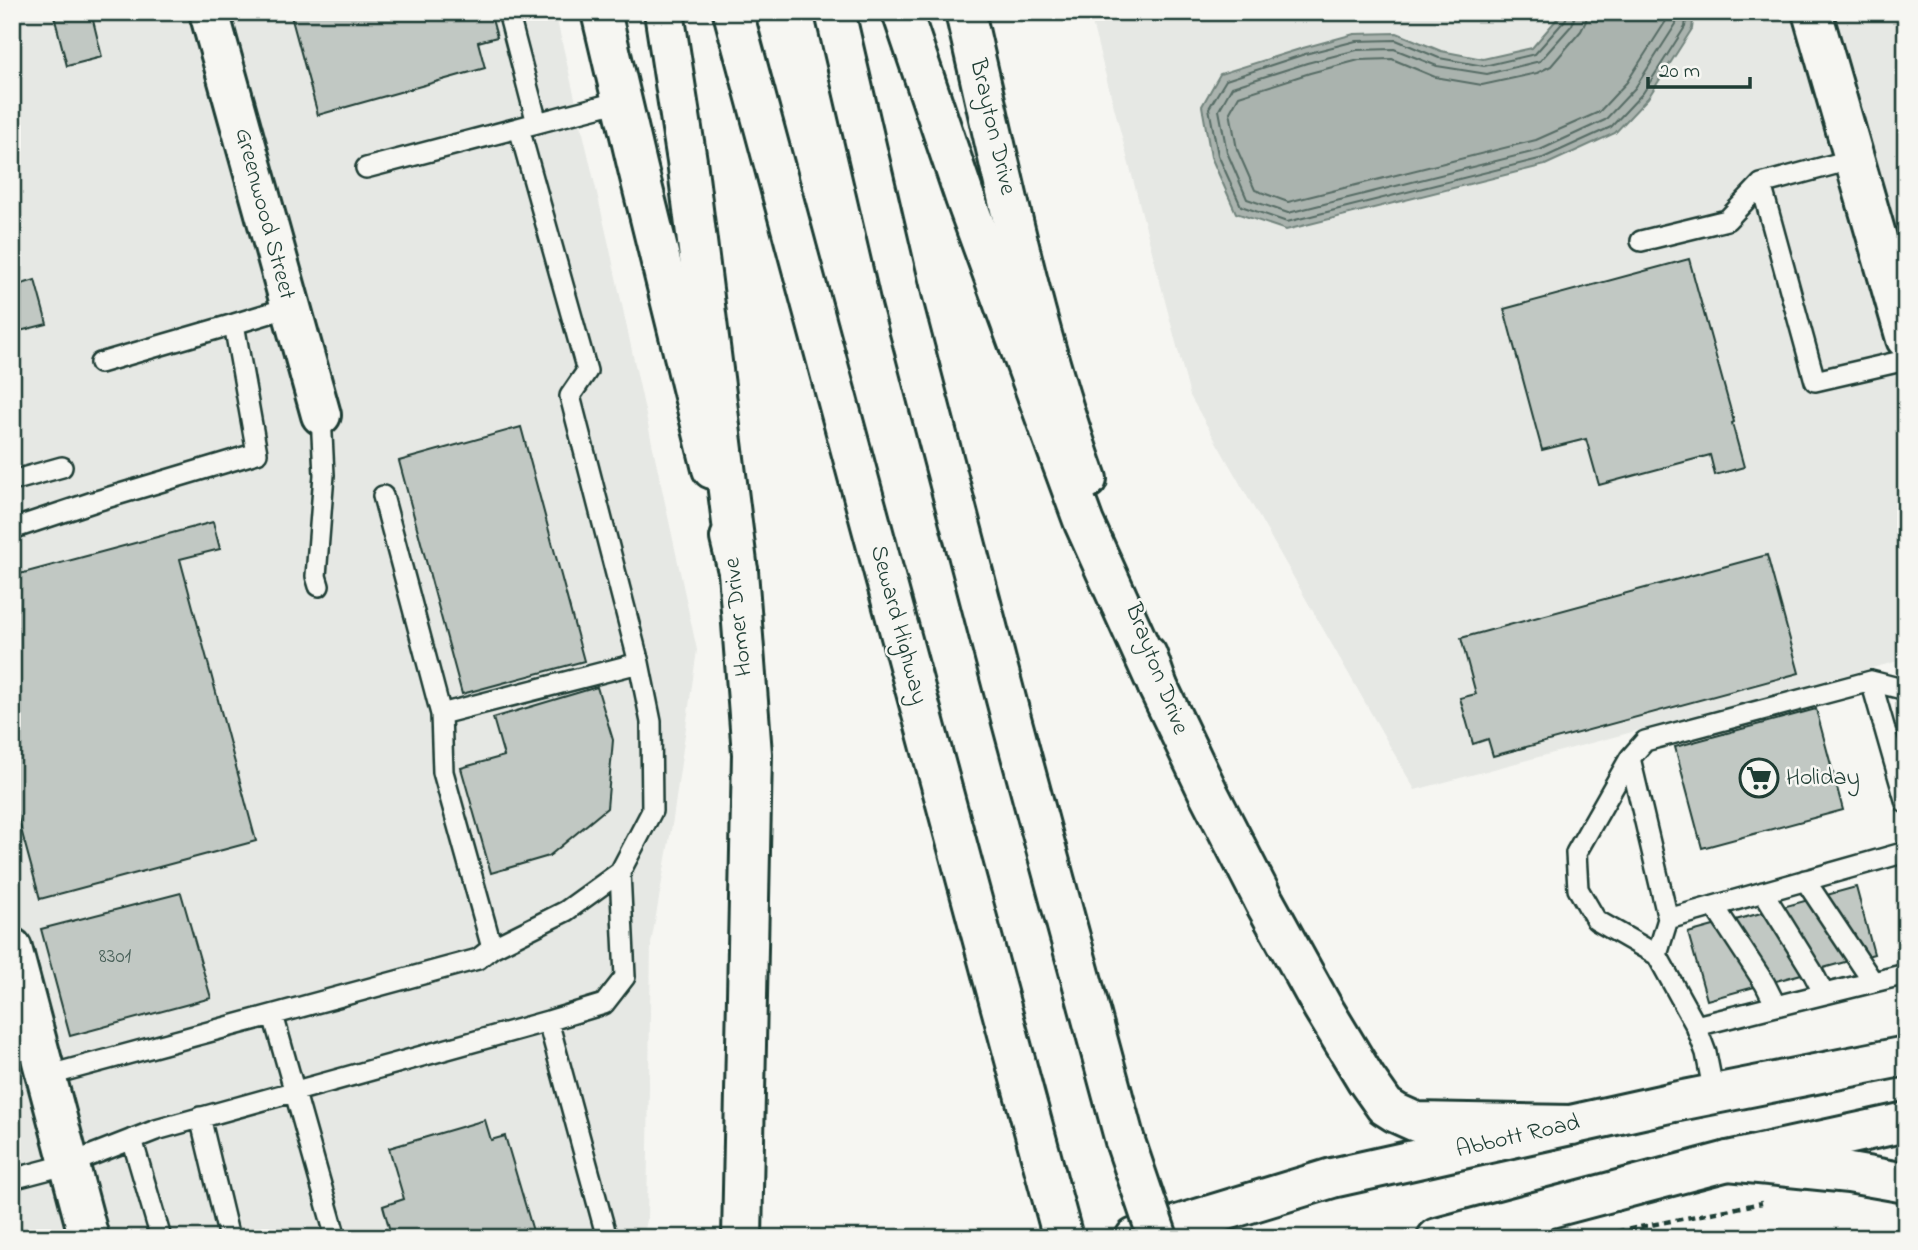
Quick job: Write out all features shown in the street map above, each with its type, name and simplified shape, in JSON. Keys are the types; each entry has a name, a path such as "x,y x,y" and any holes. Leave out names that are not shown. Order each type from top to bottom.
{"main road":[{"name":"Greenwood Street","path":"209,12 321,415"},
{"name":"Homer Drive","path":"601,12 738,571 752,754 742,1238"},
{"path":"664,12 687,161 738,571"},
{"name":"Seward Highway","path":"733,12 1063,1238"},
{"path":"835,12 905,314 1149,1238"},
{"path":"902,12 960,185 1084,523 1158,687"},
{"name":"Brayton Drive","path":"965,12 1026,271 1051,368 1078,455 1158,687 1265,903 1323,1007 1385,1106 1416,1122 1572,1125"},
{"path":"1812,12 1906,339"},
{"path":"12,948 17,986 46,1076 89,1238"},
{"name":"Abbott Road","path":"1135,1238 1332,1178 1714,1094 1906,1056"},
{"path":"1437,1238 1728,1161 1906,1122"},
{"path":"1125,1140 1158,1238"},
{"path":"1728,1161 1849,1173 1906,1183"}],"lane":[{"path":"46,1076 478,959 492,948 566,911 620,872 652,811 651,722 639,663 570,396 587,371 528,125 508,12"},
{"path":"366,168 621,101"},
{"path":"1642,241 1727,220 1761,184 1854,159"},
{"path":"1761,184 1815,381 1906,360"},
{"path":"100,363 290,307"},
{"path":"12,528 257,453 234,324"},
{"path":"319,586 316,576 324,475 321,415"},
{"path":"12,481 62,467"},
{"path":"383,496 441,714 443,772 492,948"},
{"path":"441,714 639,663"},
{"path":"1714,1094 1706,1053 1696,1026 1657,955 1596,920 1578,890 1576,853 1630,758 1645,741 1871,681 1906,690"},
{"path":"1871,681 1906,803"},
{"path":"1630,758 1668,919 1657,955"},
{"path":"1668,919 1906,852"},
{"path":"12,1179 69,1164 156,1130 604,1004 625,977 620,872"},
{"path":"1805,880 1873,982"},
{"path":"1763,892 1824,994"},
{"path":"1714,906 1765,984 1776,1006"},
{"path":"1696,1026 1906,974"},
{"path":"273,1015 336,1238"},
{"path":"548,1021 607,1238"},
{"path":"200,1117 229,1238"},
{"path":"132,1139 161,1238"}],"path":[{"path":"1597,1236 1772,1201"}],"shaded area":[{"path":"12,12 555,12 697,650 673,819 651,944 647,1220 643,1238 12,1238"},
{"path":"1089,12 1906,12 1906,659 1415,790 1190,396"}],"water":[{"path":"1563,12 1694,12 1692,29 1648,98 1615,133 1545,165 1286,230 1236,213 1211,157 1202,106 1220,74 1354,34 1397,33 1441,51 1483,59 1532,48"}],"building":[{"path":"53,12 91,12 102,57 67,66"},
{"path":"290,12 490,12 497,37 478,42 485,68 318,115"},
{"path":"12,182 20,212 12,214"},
{"path":"1689,259 1744,467 1715,475 1710,455 1599,485 1586,439 1542,450 1504,309"},
{"path":"35,280 47,324 12,333 12,287"},
{"path":"521,427 584,661 462,694 399,461"},
{"path":"213,522 220,549 180,559 256,841 40,899 12,796 12,576"},
{"path":"1767,555 1799,673 1493,756 1488,739 1473,744 1460,698 1476,694 1461,638"},
{"path":"597,687 613,740 607,808 549,856 491,873 461,768 504,756 493,718"},
{"name":"Holiday","path":"1816,709 1843,810 1702,848 1675,747"},
{"path":"1856,887 1874,954 1707,1000 1688,933"},
{"path":"181,893 211,998 70,1036 41,929"},
{"path":"485,1120 491,1140 505,1136 535,1238 392,1238 383,1206 404,1199 389,1148"}],"place":[{"name":"Holiday","path":"1759,778"}]}
